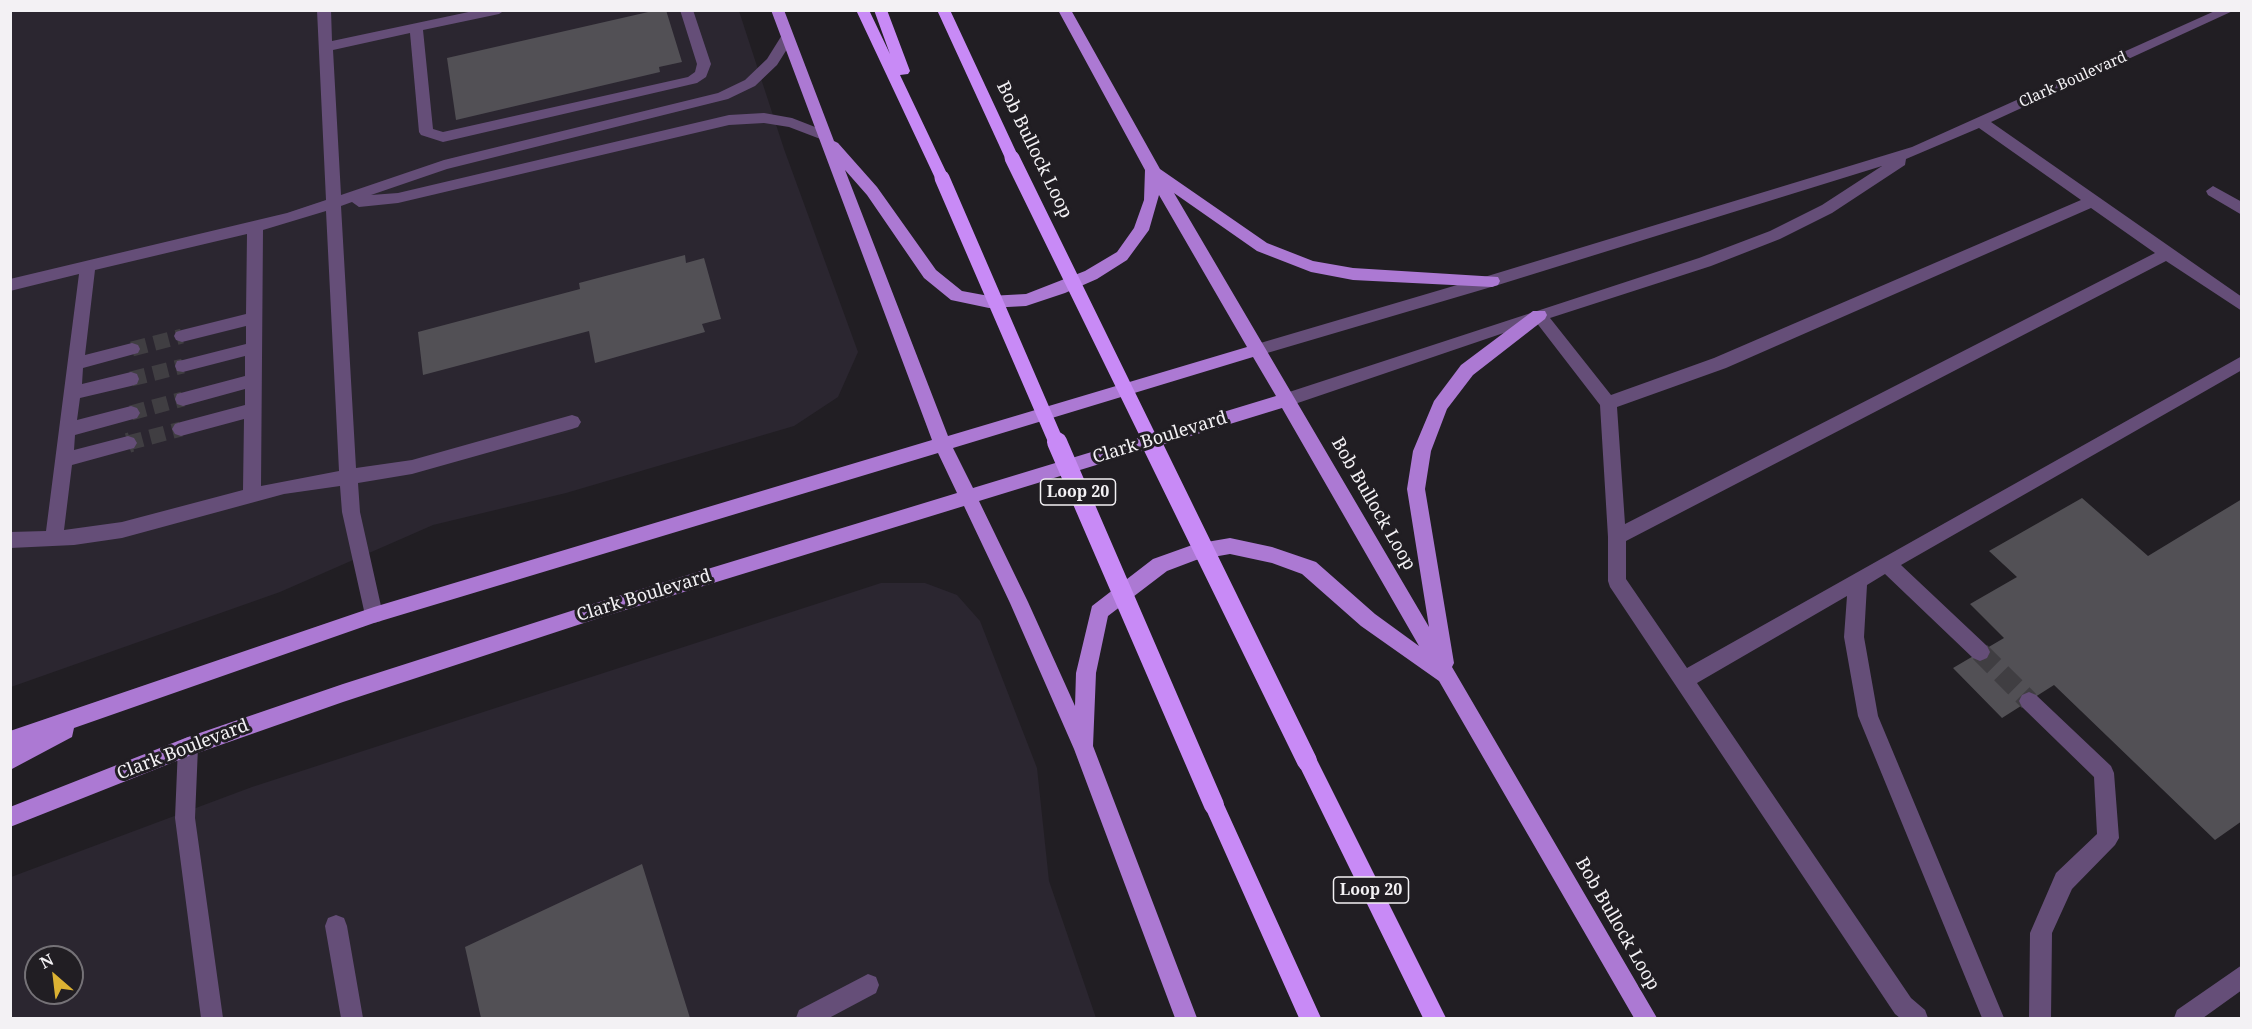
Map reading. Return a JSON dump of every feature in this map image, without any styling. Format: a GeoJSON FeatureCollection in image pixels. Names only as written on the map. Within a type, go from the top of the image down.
{"type":"FeatureCollection","features":[{"type":"Feature","properties":{"kind":"highway"},"geometry":{"type":"LineString","coordinates":[[862,10],[942,178]]}},
{"type":"Feature","properties":{"kind":"highway"},"geometry":{"type":"LineString","coordinates":[[880,10],[942,178]]}},
{"type":"Feature","properties":{"kind":"highway","name":"Bob Bullock Loop"},"geometry":{"type":"LineString","coordinates":[[943,10],[1012,159],[1435,1018]]}},
{"type":"Feature","properties":{"kind":"highway","name":"Loop 20"},"geometry":{"type":"LineString","coordinates":[[942,178],[1214,805],[1310,1018]]}},
{"type":"Feature","properties":{"kind":"main road"},"geometry":{"type":"LineString","coordinates":[[777,10],[942,443],[1019,602],[1084,749],[1186,1018]]}},
{"type":"Feature","properties":{"kind":"main road","name":"Bob Bullock Loop"},"geometry":{"type":"LineString","coordinates":[[1064,10],[1152,170],[1646,1018]]}},
{"type":"Feature","properties":{"kind":"main road"},"geometry":{"type":"LineString","coordinates":[[823,135],[872,191],[930,274],[957,296],[989,302],[1026,300],[1059,289],[1091,275],[1122,256],[1141,230],[1152,200],[1152,170]]}},
{"type":"Feature","properties":{"kind":"main road"},"geometry":{"type":"LineString","coordinates":[[1152,170],[1220,220],[1262,247],[1311,266],[1353,274],[1492,281]]}},
{"type":"Feature","properties":{"kind":"main road"},"geometry":{"type":"LineString","coordinates":[[1447,676],[1416,489],[1422,452],[1440,406],[1467,370],[1539,315]]}},
{"type":"Feature","properties":{"kind":"main road"},"geometry":{"type":"LineString","coordinates":[[10,741],[374,615],[1257,350]]}},
{"type":"Feature","properties":{"kind":"main road","name":"Clark Boulevard"},"geometry":{"type":"LineString","coordinates":[[10,817],[188,747],[343,693],[596,610],[1286,400]]}},
{"type":"Feature","properties":{"kind":"main road"},"geometry":{"type":"LineString","coordinates":[[1084,749],[1086,673],[1099,612],[1160,565],[1195,552],[1230,546],[1272,555],[1308,568],[1368,620],[1447,676]]}},
{"type":"Feature","properties":{"kind":"main road"},"geometry":{"type":"LineString","coordinates":[[10,761],[98,710]]}},
{"type":"Feature","properties":{"kind":"street"},"geometry":{"type":"LineString","coordinates":[[324,10],[351,512],[374,615]]}},
{"type":"Feature","properties":{"kind":"street"},"geometry":{"type":"LineString","coordinates":[[326,47],[416,28],[438,17],[499,10]]}},
{"type":"Feature","properties":{"kind":"street"},"geometry":{"type":"LineString","coordinates":[[416,28],[426,132],[443,137],[692,80],[701,74],[704,64],[686,10]]}},
{"type":"Feature","properties":{"kind":"street","name":"Clark Boulevard"},"geometry":{"type":"LineString","coordinates":[[1917,150],[2229,10]]}},
{"type":"Feature","properties":{"kind":"street"},"geometry":{"type":"LineString","coordinates":[[10,285],[290,218],[444,165],[723,96],[750,83],[772,62],[787,38]]}},
{"type":"Feature","properties":{"kind":"street"},"geometry":{"type":"LineString","coordinates":[[333,204],[398,198],[729,120],[765,117],[792,123],[823,135]]}},
{"type":"Feature","properties":{"kind":"street"},"geometry":{"type":"LineString","coordinates":[[1980,121],[2241,305]]}},
{"type":"Feature","properties":{"kind":"street"},"geometry":{"type":"LineString","coordinates":[[1257,350],[1492,281],[1917,150]]}},
{"type":"Feature","properties":{"kind":"street"},"geometry":{"type":"LineString","coordinates":[[1286,400],[1705,262],[1775,235],[1827,209],[1917,150]]}},
{"type":"Feature","properties":{"kind":"street"},"geometry":{"type":"LineString","coordinates":[[2213,191],[2241,210]]}},
{"type":"Feature","properties":{"kind":"street"},"geometry":{"type":"LineString","coordinates":[[1608,403],[1720,363],[2093,201]]}},
{"type":"Feature","properties":{"kind":"street"},"geometry":{"type":"LineString","coordinates":[[252,495],[255,226]]}},
{"type":"Feature","properties":{"kind":"street"},"geometry":{"type":"LineString","coordinates":[[1617,537],[2168,254]]}},
{"type":"Feature","properties":{"kind":"street"},"geometry":{"type":"LineString","coordinates":[[54,537],[88,266]]}},
{"type":"Feature","properties":{"kind":"street"},"geometry":{"type":"LineString","coordinates":[[1539,315],[1608,403],[1617,537],[1617,581],[1903,1005],[1917,1018]]}},
{"type":"Feature","properties":{"kind":"street"},"geometry":{"type":"LineString","coordinates":[[182,336],[254,318]]}},
{"type":"Feature","properties":{"kind":"street"},"geometry":{"type":"LineString","coordinates":[[183,366],[253,348]]}},
{"type":"Feature","properties":{"kind":"street"},"geometry":{"type":"LineString","coordinates":[[75,364],[132,349]]}},
{"type":"Feature","properties":{"kind":"street"},"geometry":{"type":"LineString","coordinates":[[1683,680],[2241,362]]}},
{"type":"Feature","properties":{"kind":"street"},"geometry":{"type":"LineString","coordinates":[[72,393],[131,379]]}},
{"type":"Feature","properties":{"kind":"street"},"geometry":{"type":"LineString","coordinates":[[183,399],[253,380]]}},
{"type":"Feature","properties":{"kind":"street"},"geometry":{"type":"LineString","coordinates":[[181,429],[253,410]]}},
{"type":"Feature","properties":{"kind":"street"},"geometry":{"type":"LineString","coordinates":[[67,430],[131,413]]}},
{"type":"Feature","properties":{"kind":"street"},"geometry":{"type":"LineString","coordinates":[[10,540],[122,530],[284,487],[412,467],[572,422]]}},
{"type":"Feature","properties":{"kind":"street"},"geometry":{"type":"LineString","coordinates":[[63,460],[128,443]]}},
{"type":"Feature","properties":{"kind":"street"},"geometry":{"type":"LineString","coordinates":[[1887,564],[1980,652]]}},
{"type":"Feature","properties":{"kind":"street"},"geometry":{"type":"LineString","coordinates":[[1858,580],[1854,637],[1868,716],[1993,1018]]}},
{"type":"Feature","properties":{"kind":"street"},"geometry":{"type":"LineString","coordinates":[[2029,701],[2104,773],[2108,838],[2064,881],[2042,933],[2040,1018]]}},
{"type":"Feature","properties":{"kind":"street"},"geometry":{"type":"LineString","coordinates":[[188,747],[185,818],[212,1018]]}},
{"type":"Feature","properties":{"kind":"street"},"geometry":{"type":"LineString","coordinates":[[336,926],[352,1018]]}},
{"type":"Feature","properties":{"kind":"street"},"geometry":{"type":"LineString","coordinates":[[2186,1018],[2241,976]]}},
{"type":"Feature","properties":{"kind":"street"},"geometry":{"type":"LineString","coordinates":[[807,1018],[868,985]]}},
{"type":"Feature","properties":{"kind":"shaded area"},"geometry":{"type":"Polygon","coordinates":[[[10,11],[739,11],[784,149],[858,352],[838,397],[794,426],[566,493],[433,525],[280,592],[11,687],[10,11]]]}},
{"type":"Feature","properties":{"kind":"shaded area"},"geometry":{"type":"Polygon","coordinates":[[[881,583],[925,583],[957,595],[980,621],[1037,768],[1049,881],[1096,1018],[11,1018],[11,877],[252,787],[881,583]]]}},
{"type":"Feature","properties":{"kind":"building"},"geometry":{"type":"Polygon","coordinates":[[[657,10],[666,10],[682,62],[659,67],[660,72],[456,120],[447,58],[657,10]]]}},
{"type":"Feature","properties":{"kind":"building"},"geometry":{"type":"Polygon","coordinates":[[[685,255],[686,263],[704,258],[721,319],[702,324],[705,332],[595,363],[589,331],[423,375],[418,332],[580,289],[579,283],[685,255]]]}},
{"type":"Feature","properties":{"kind":"building"},"geometry":{"type":"Polygon","coordinates":[[[2082,498],[2148,556],[2242,499],[2242,821],[2215,840],[2054,685],[2002,718],[1953,668],[2004,638],[1970,604],[2017,577],[1989,551],[2082,498]]]}},
{"type":"Feature","properties":{"kind":"building"},"geometry":{"type":"Polygon","coordinates":[[[642,864],[690,1018],[481,1018],[465,947],[642,864]]]}},
{"type":"Feature","properties":{"kind":"tunnel"},"geometry":{"type":"LineString","coordinates":[[132,349],[182,336]]}},
{"type":"Feature","properties":{"kind":"tunnel"},"geometry":{"type":"LineString","coordinates":[[131,379],[183,366]]}},
{"type":"Feature","properties":{"kind":"tunnel"},"geometry":{"type":"LineString","coordinates":[[131,413],[183,399]]}},
{"type":"Feature","properties":{"kind":"tunnel"},"geometry":{"type":"LineString","coordinates":[[131,442],[128,443],[181,429]]}},
{"type":"Feature","properties":{"kind":"tunnel"},"geometry":{"type":"LineString","coordinates":[[1980,652],[2029,701]]}}]}
